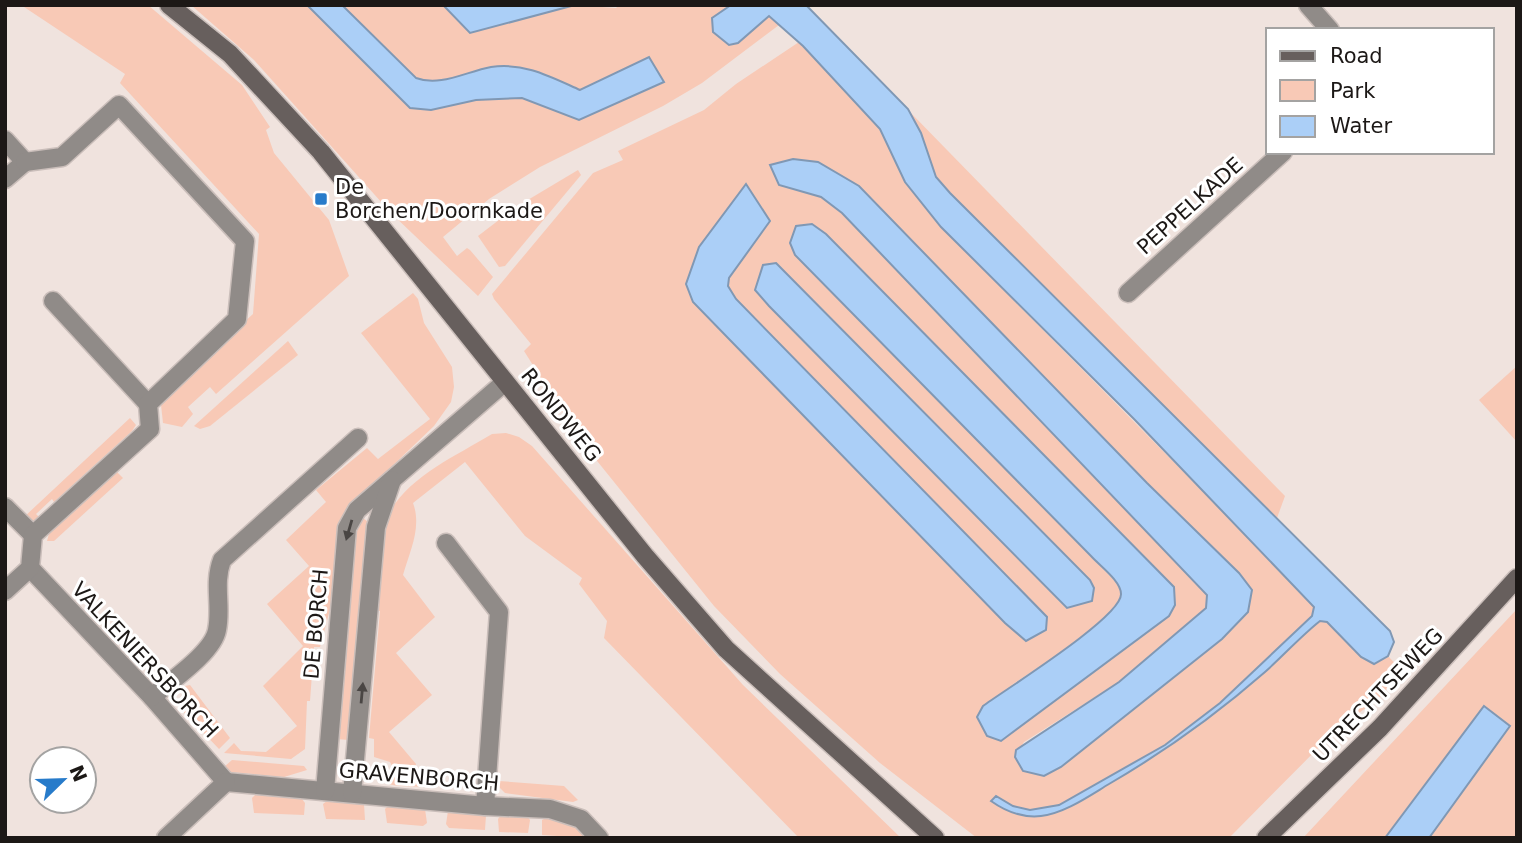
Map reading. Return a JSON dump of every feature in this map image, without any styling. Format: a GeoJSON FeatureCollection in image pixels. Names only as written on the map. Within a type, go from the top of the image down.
{"type":"FeatureCollection","features":[{"type":"Feature","properties":{"kind":"main road","name":"RONDWEG"},"geometry":{"type":"LineString","coordinates":[[169,5],[230,54],[271,95],[344,179],[645,556],[726,649],[935,838]]}},
{"type":"Feature","properties":{"kind":"main road","name":"UTRECHTSEWEG"},"geometry":{"type":"LineString","coordinates":[[1266,838],[1380,728],[1517,578]]}},
{"type":"Feature","properties":{"kind":"street"},"geometry":{"type":"LineString","coordinates":[[1308,5],[1329,28]]}},
{"type":"Feature","properties":{"kind":"street"},"geometry":{"type":"LineString","coordinates":[[5,179],[25,162],[62,157],[119,105],[245,241],[237,319],[148,404]]}},
{"type":"Feature","properties":{"kind":"street"},"geometry":{"type":"LineString","coordinates":[[5,140],[25,162]]}},
{"type":"Feature","properties":{"kind":"street","name":"PEPPELKADE"},"geometry":{"type":"LineString","coordinates":[[1128,293],[1281,154]]}},
{"type":"Feature","properties":{"kind":"street"},"geometry":{"type":"LineString","coordinates":[[5,591],[30,568],[33,535],[150,429],[148,404],[53,301]]}},
{"type":"Feature","properties":{"kind":"street","name":"DE BORCH"},"geometry":{"type":"LineString","coordinates":[[325,791],[347,528],[357,510],[505,382]]}},
{"type":"Feature","properties":{"kind":"street"},"geometry":{"type":"LineString","coordinates":[[152,697],[207,649],[217,632],[216,577],[222,560],[358,438]]}},
{"type":"Feature","properties":{"kind":"street"},"geometry":{"type":"LineString","coordinates":[[352,793],[376,527],[392,480]]}},
{"type":"Feature","properties":{"kind":"street"},"geometry":{"type":"LineString","coordinates":[[5,507],[33,535]]}},
{"type":"Feature","properties":{"kind":"street"},"geometry":{"type":"LineString","coordinates":[[446,543],[499,612],[485,806]]}},
{"type":"Feature","properties":{"kind":"street","name":"VALKENIERSBORCH"},"geometry":{"type":"LineString","coordinates":[[30,568],[152,697],[226,782]]}},
{"type":"Feature","properties":{"kind":"street"},"geometry":{"type":"LineString","coordinates":[[166,838],[226,782]]}},
{"type":"Feature","properties":{"kind":"street","name":"GRAVENBORCH"},"geometry":{"type":"LineString","coordinates":[[226,782],[485,806],[550,808],[581,819],[599,838]]}},
{"type":"Feature","properties":{"kind":"green space"},"geometry":{"type":"Polygon","coordinates":[[[21,5],[148,5],[242,85],[270,127],[266,130],[274,153],[329,220],[349,276],[216,394],[210,387],[188,407],[193,414],[182,427],[163,423],[161,405],[168,391],[253,314],[259,234],[120,83],[125,74],[21,5]]]}},
{"type":"Feature","properties":{"kind":"green space"},"geometry":{"type":"Polygon","coordinates":[[[191,5],[307,5],[431,110],[476,100],[522,98],[579,120],[663,83],[650,58],[580,91],[537,72],[503,66],[443,80],[425,80],[416,78],[342,5],[443,5],[470,33],[575,5],[616,8],[619,5],[731,5],[718,13],[738,43],[769,16],[779,25],[702,83],[663,106],[540,167],[489,199],[443,237],[457,256],[467,248],[470,250],[493,277],[478,296],[391,213],[254,60],[191,5]]]}},
{"type":"Feature","properties":{"kind":"green space"},"geometry":{"type":"Polygon","coordinates":[[[799,42],[880,129],[905,182],[941,227],[1374,664],[1388,656],[1403,672],[1378,699],[1337,729],[1229,838],[977,838],[880,763],[780,674],[714,606],[581,441],[524,351],[531,344],[492,294],[593,173],[623,160],[618,151],[704,110],[736,84],[799,42]],[[859,186],[821,197],[842,213],[1207,595],[1207,607],[1119,682],[1024,742],[1015,757],[1252,590],[1239,573],[1147,483],[859,186]],[[812,224],[795,255],[1118,584],[1121,599],[1119,605],[1102,624],[1010,686],[1174,587],[826,234],[812,224]],[[742,258],[686,284],[937,553],[1026,641],[736,299],[728,285],[729,278],[742,258]],[[776,263],[755,290],[1066,608],[1090,580],[776,263]]]}},
{"type":"Feature","properties":{"kind":"green space"},"geometry":{"type":"Polygon","coordinates":[[[908,110],[1285,496],[1277,518],[950,193],[936,177],[908,110]]]}},
{"type":"Feature","properties":{"kind":"green space"},"geometry":{"type":"Polygon","coordinates":[[[578,170],[581,175],[505,266],[499,267],[478,236],[516,207],[578,170]]]}},
{"type":"Feature","properties":{"kind":"green space"},"geometry":{"type":"Polygon","coordinates":[[[413,293],[418,299],[424,323],[452,367],[454,387],[451,402],[434,426],[360,497],[320,647],[314,647],[310,701],[307,701],[305,749],[291,759],[224,753],[234,743],[241,751],[266,752],[297,726],[263,686],[303,646],[267,604],[309,566],[286,540],[326,502],[316,490],[367,448],[378,459],[430,419],[361,333],[413,293]]]}},
{"type":"Feature","properties":{"kind":"green space"},"geometry":{"type":"Polygon","coordinates":[[[288,341],[298,355],[210,426],[200,429],[194,426],[288,341]]]}},
{"type":"Feature","properties":{"kind":"green space"},"geometry":{"type":"Polygon","coordinates":[[[1517,366],[1517,442],[1479,400],[1517,366]]]}},
{"type":"Feature","properties":{"kind":"green space"},"geometry":{"type":"Polygon","coordinates":[[[130,418],[136,425],[132,431],[54,502],[52,499],[36,514],[39,517],[30,525],[23,518],[130,418]]]}},
{"type":"Feature","properties":{"kind":"green space"},"geometry":{"type":"Polygon","coordinates":[[[506,433],[519,437],[532,446],[743,685],[901,838],[799,838],[604,638],[607,621],[579,584],[582,578],[525,536],[465,462],[413,503],[416,530],[403,575],[435,617],[396,653],[432,695],[389,732],[416,764],[415,768],[392,766],[390,762],[374,757],[374,739],[369,738],[380,611],[374,610],[378,552],[384,523],[406,491],[421,477],[492,434],[506,433]]]}},
{"type":"Feature","properties":{"kind":"green space"},"geometry":{"type":"Polygon","coordinates":[[[115,470],[123,478],[54,541],[47,541],[50,530],[115,470]]]}},
{"type":"Feature","properties":{"kind":"green space"},"geometry":{"type":"Polygon","coordinates":[[[363,518],[368,522],[349,740],[336,739],[355,536],[363,518]]]}},
{"type":"Feature","properties":{"kind":"green space"},"geometry":{"type":"Polygon","coordinates":[[[1517,609],[1515,838],[1429,838],[1510,726],[1484,706],[1385,838],[1303,838],[1517,609]]]}},
{"type":"Feature","properties":{"kind":"green space"},"geometry":{"type":"Polygon","coordinates":[[[190,685],[230,738],[219,749],[179,707],[186,697],[180,687],[190,685]]]}},
{"type":"Feature","properties":{"kind":"green space"},"geometry":{"type":"Polygon","coordinates":[[[232,760],[304,766],[307,770],[284,777],[231,772],[224,767],[232,760]]]}},
{"type":"Feature","properties":{"kind":"green space"},"geometry":{"type":"Polygon","coordinates":[[[369,772],[443,777],[443,784],[424,783],[423,787],[394,785],[381,781],[369,772]]]}},
{"type":"Feature","properties":{"kind":"green space"},"geometry":{"type":"Polygon","coordinates":[[[499,781],[564,786],[578,800],[573,802],[505,793],[498,786],[499,781]]]}},
{"type":"Feature","properties":{"kind":"green space"},"geometry":{"type":"Polygon","coordinates":[[[255,795],[302,799],[305,803],[304,815],[254,813],[252,798],[255,795]]]}},
{"type":"Feature","properties":{"kind":"green space"},"geometry":{"type":"Polygon","coordinates":[[[327,801],[364,804],[365,820],[326,819],[323,804],[327,801]]]}},
{"type":"Feature","properties":{"kind":"green space"},"geometry":{"type":"Polygon","coordinates":[[[389,805],[425,809],[427,823],[423,826],[387,823],[385,809],[389,805]]]}},
{"type":"Feature","properties":{"kind":"green space"},"geometry":{"type":"Polygon","coordinates":[[[448,811],[486,815],[485,830],[449,828],[446,824],[448,811]]]}},
{"type":"Feature","properties":{"kind":"green space"},"geometry":{"type":"Polygon","coordinates":[[[501,815],[527,816],[530,820],[528,833],[499,832],[498,819],[501,815]]]}},
{"type":"Feature","properties":{"kind":"green space"},"geometry":{"type":"Polygon","coordinates":[[[546,818],[574,826],[587,838],[542,835],[542,820],[546,818]]]}},
{"type":"Feature","properties":{"kind":"water"},"geometry":{"type":"Polygon","coordinates":[[[307,5],[342,5],[416,78],[425,80],[443,80],[503,66],[537,72],[580,90],[649,57],[664,82],[579,120],[522,98],[476,100],[431,110],[410,108],[307,5]]]}},
{"type":"Feature","properties":{"kind":"water"},"geometry":{"type":"Polygon","coordinates":[[[443,5],[575,5],[470,33],[443,5]]]}},
{"type":"Feature","properties":{"kind":"water"},"geometry":{"type":"Polygon","coordinates":[[[731,5],[806,5],[908,109],[921,133],[936,177],[950,193],[1390,631],[1394,642],[1388,656],[1374,664],[1361,657],[1327,622],[1320,621],[1247,688],[1190,732],[1077,803],[1050,814],[1028,816],[1002,808],[991,801],[996,796],[1013,806],[1030,810],[1059,805],[1165,745],[1220,703],[1312,616],[1314,607],[1134,419],[941,227],[905,182],[880,129],[803,46],[769,16],[738,43],[729,45],[713,32],[712,18],[731,5]]]}},
{"type":"Feature","properties":{"kind":"water"},"geometry":{"type":"Polygon","coordinates":[[[793,159],[818,162],[859,186],[1147,483],[1239,573],[1252,590],[1248,612],[1222,639],[1061,767],[1044,776],[1023,771],[1015,757],[1016,750],[1119,682],[1206,608],[1207,595],[842,213],[821,197],[779,185],[770,165],[793,159]]]}},
{"type":"Feature","properties":{"kind":"water"},"geometry":{"type":"Polygon","coordinates":[[[746,184],[770,221],[729,278],[728,286],[736,299],[1047,617],[1046,630],[1026,641],[1005,623],[693,302],[686,284],[699,247],[746,184]]]}},
{"type":"Feature","properties":{"kind":"water"},"geometry":{"type":"Polygon","coordinates":[[[812,224],[826,234],[1174,587],[1175,605],[1169,616],[1001,741],[987,736],[977,717],[983,706],[1103,619],[1116,605],[1121,594],[1120,589],[1109,574],[795,255],[790,243],[796,226],[812,224]]]}},
{"type":"Feature","properties":{"kind":"water"},"geometry":{"type":"Polygon","coordinates":[[[776,263],[1090,580],[1094,588],[1092,601],[1067,608],[769,306],[755,290],[763,265],[776,263]]]}},
{"type":"Feature","properties":{"kind":"water"},"geometry":{"type":"Polygon","coordinates":[[[1484,706],[1510,726],[1429,838],[1385,838],[1484,706]]]}},
{"type":"Feature","properties":{"kind":"place","name":"De Borchen/Doornkade"},"geometry":{"type":"Point","coordinates":[321,199]}}]}
